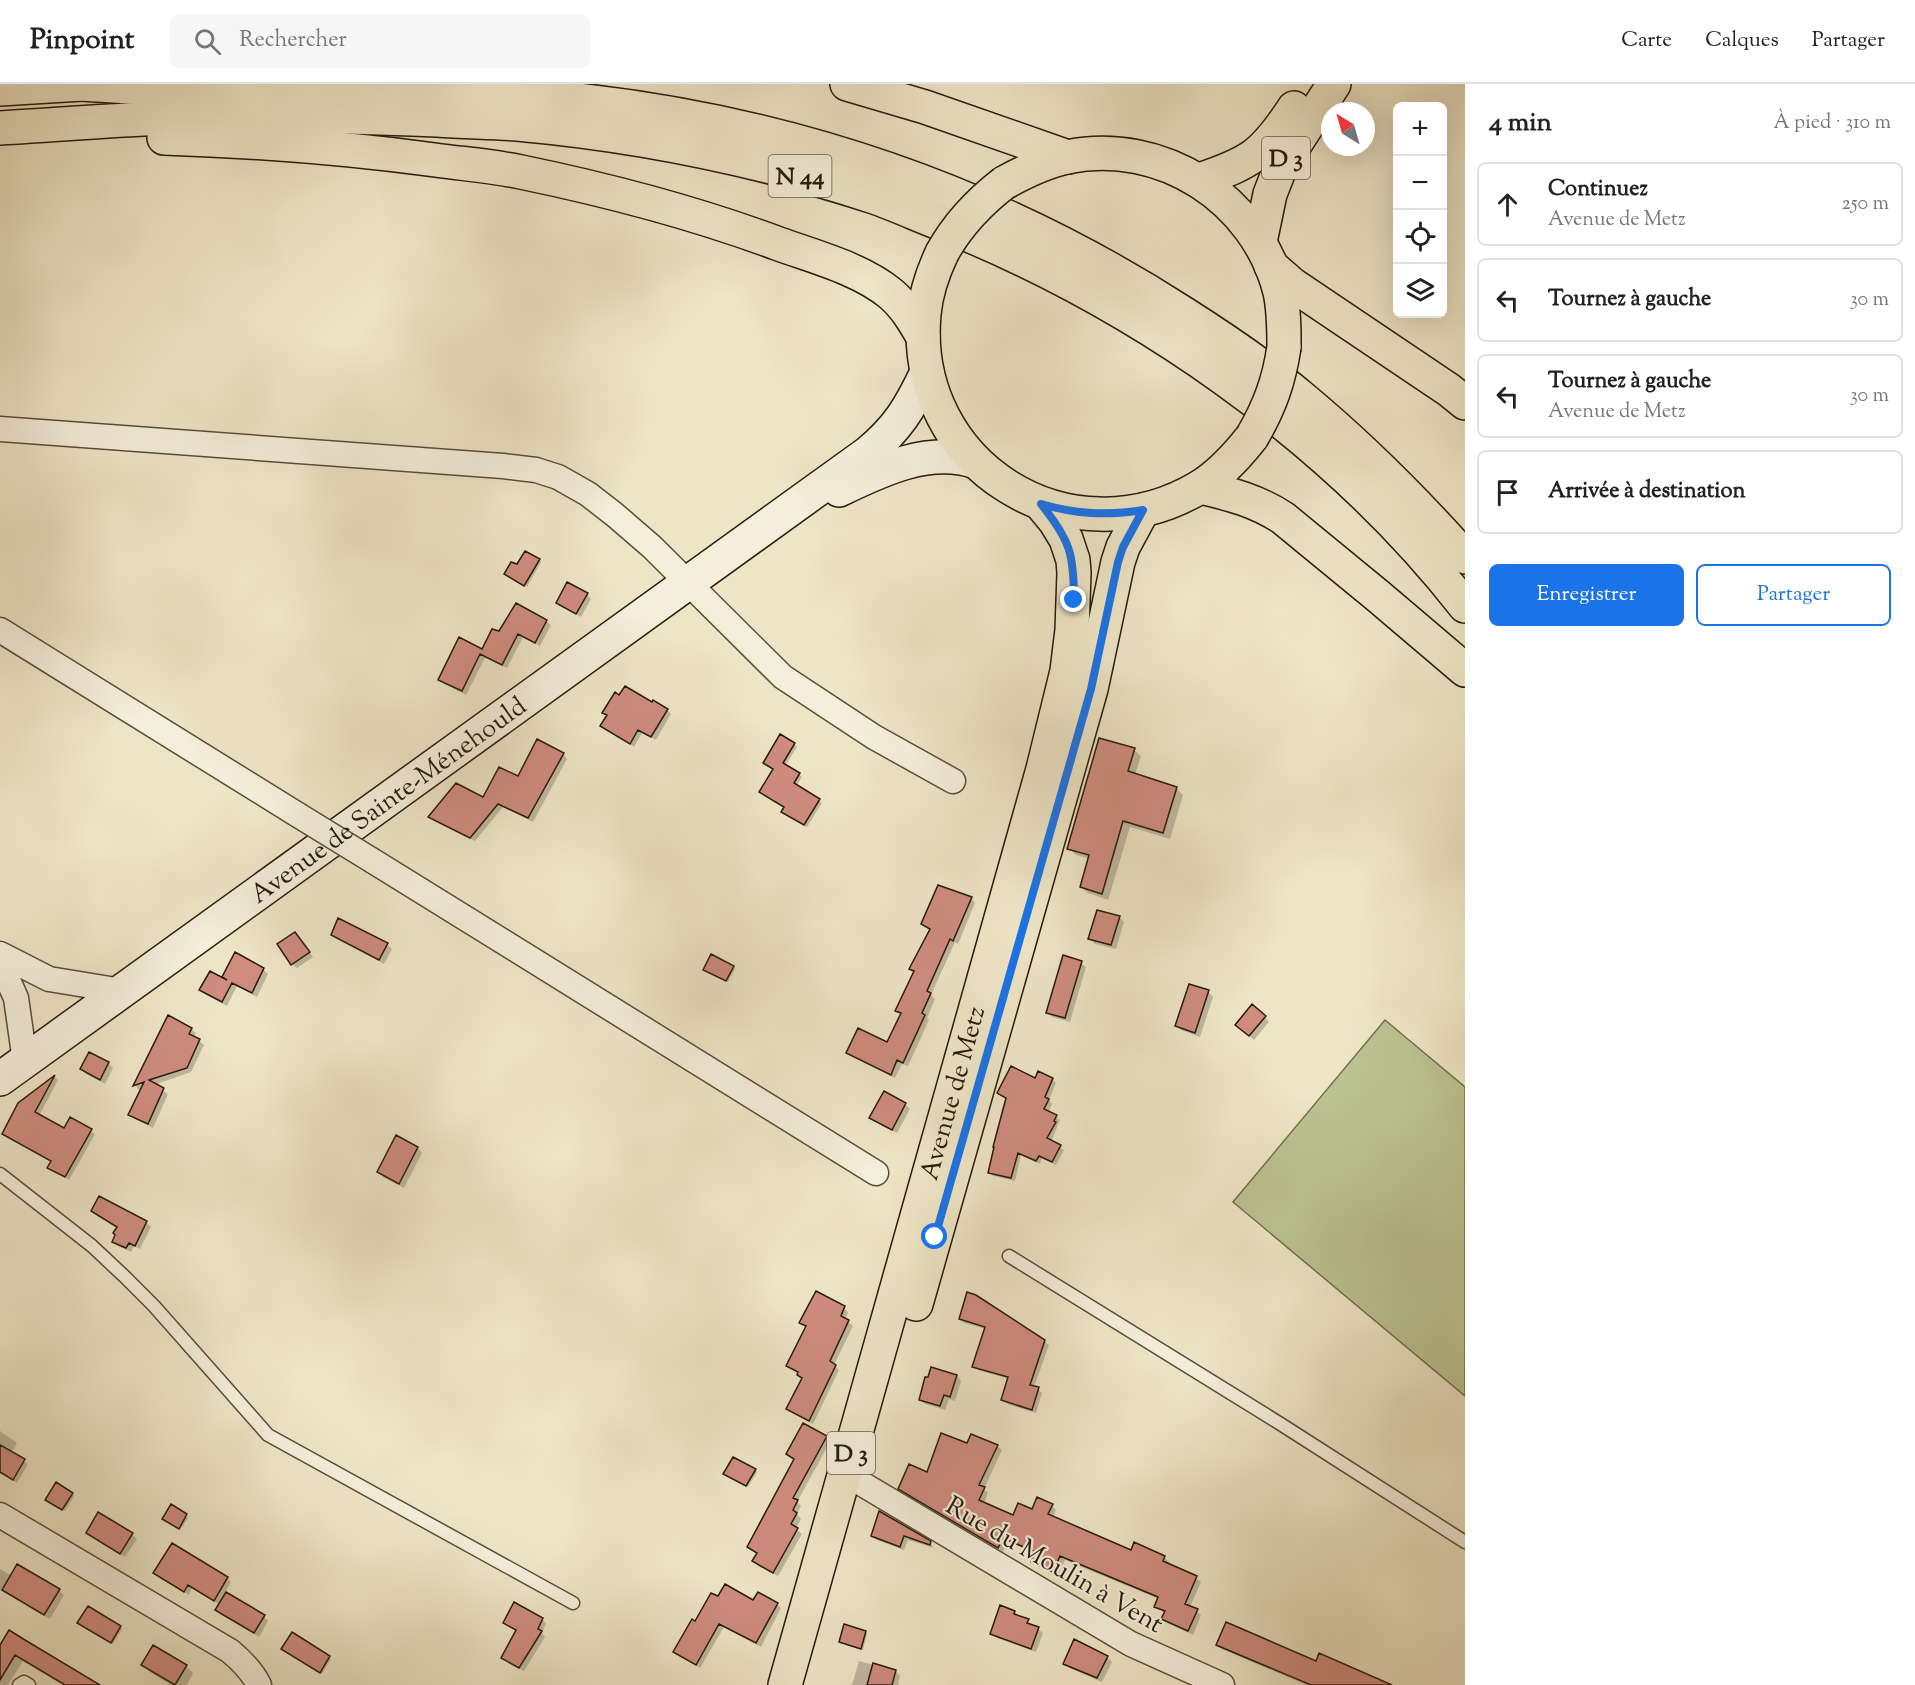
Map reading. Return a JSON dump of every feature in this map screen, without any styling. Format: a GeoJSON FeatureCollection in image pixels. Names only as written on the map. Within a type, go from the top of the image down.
{"type":"FeatureCollection","features":[{"type":"Feature","properties":{"kind":"main road","name":"N 44"},"geometry":{"type":"LineString","coordinates":[[0,89],[82,84],[179,89],[378,88],[526,96],[588,102],[710,121],[828,150],[903,174],[984,206],[1068,245],[1114,270],[1230,343],[1299,396],[1357,446],[1430,518],[1465,557]]}},
{"type":"Feature","properties":{"kind":"main road"},"geometry":{"type":"LineString","coordinates":[[847,84],[925,107],[1068,157]]}},
{"type":"Feature","properties":{"kind":"main road","name":"D 3"},"geometry":{"type":"LineString","coordinates":[[1199,180],[1238,166],[1262,151],[1285,123],[1310,84]]}},
{"type":"Feature","properties":{"kind":"main road","name":"D 3"},"geometry":{"type":"LineString","coordinates":[[1266,254],[1270,194],[1281,166],[1334,84]]}},
{"type":"Feature","properties":{"kind":"main road","name":"N 44"},"geometry":{"type":"LineString","coordinates":[[0,129],[217,116],[371,117],[516,124],[601,134],[724,155],[875,198],[961,231],[1019,258],[1116,309],[1191,356],[1258,404],[1322,457],[1402,535],[1465,606]]}},
{"type":"Feature","properties":{"kind":"main road"},"geometry":{"type":"LineString","coordinates":[[0,129],[261,142],[379,153],[519,171],[644,202],[737,229],[832,263],[868,279],[889,292],[913,318],[923,337]]}},
{"type":"Feature","properties":{"kind":"main road"},"geometry":{"type":"LineString","coordinates":[[1266,254],[1281,301],[1284,319],[1281,370],[1265,416],[1252,437],[1220,472],[1200,487],[1172,501],[1143,510],[1117,514],[1066,511],[1041,504],[1003,484],[962,447],[945,421],[932,392],[923,337],[928,292],[942,253],[951,236],[975,207],[1004,183],[1024,172],[1068,157],[1102,153],[1136,156],[1158,161],[1199,180],[1234,208],[1266,254],[1293,285],[1465,403]]}},
{"type":"Feature","properties":{"kind":"main road","name":"Avenue de Sainte-Ménehould"},"geometry":{"type":"LineString","coordinates":[[13,1070],[884,440],[908,410],[927,372]]}},
{"type":"Feature","properties":{"kind":"main road","name":"Avenue de Sainte-Ménehould"},"geometry":{"type":"LineString","coordinates":[[775,520],[858,481],[904,464],[941,457],[962,458],[976,462]]}},
{"type":"Feature","properties":{"kind":"main road"},"geometry":{"type":"LineString","coordinates":[[1200,487],[1237,495],[1283,518],[1465,670]]}},
{"type":"Feature","properties":{"kind":"main road","name":"Avenue de Metz"},"geometry":{"type":"LineString","coordinates":[[939,1180],[1067,671],[1074,600],[1073,560],[1066,539],[1041,504]]}},
{"type":"Feature","properties":{"kind":"main road","name":"Avenue de Metz"},"geometry":{"type":"LineString","coordinates":[[785,1685],[1091,689],[1118,562],[1123,547],[1143,510]]}},
{"type":"Feature","properties":{"kind":"main road","name":"Avenue de Metz"},"geometry":{"type":"LineString","coordinates":[[807,1685],[864,1485],[925,1229]]}},
{"type":"Feature","properties":{"kind":"street"},"geometry":{"type":"LineString","coordinates":[[0,429],[536,470],[558,477],[588,494],[630,528],[783,677],[874,737],[953,781]]}},
{"type":"Feature","properties":{"kind":"street"},"geometry":{"type":"LineString","coordinates":[[0,630],[876,1173]]}},
{"type":"Feature","properties":{"kind":"street"},"geometry":{"type":"LineString","coordinates":[[0,954],[49,979],[122,990]]}},
{"type":"Feature","properties":{"kind":"street"},"geometry":{"type":"LineString","coordinates":[[0,962],[16,998],[13,1070]]}},
{"type":"Feature","properties":{"kind":"street","name":"Rue du Moulin à Vent"},"geometry":{"type":"LineString","coordinates":[[864,1485],[1131,1644],[1222,1685]]}},
{"type":"Feature","properties":{"kind":"street"},"geometry":{"type":"LineString","coordinates":[[0,1515],[230,1651],[242,1660],[259,1685]]}},
{"type":"Feature","properties":{"kind":"lane"},"geometry":{"type":"LineString","coordinates":[[0,1174],[92,1246],[125,1276],[268,1435],[573,1603]]}},
{"type":"Feature","properties":{"kind":"lane"},"geometry":{"type":"LineString","coordinates":[[1009,1256],[1279,1423],[1465,1542]]}},
{"type":"Feature","properties":{"kind":"lane"},"geometry":{"type":"LineString","coordinates":[[19,1685],[24,1682],[29,1685]]}},
{"type":"Feature","properties":{"kind":"green space"},"geometry":{"type":"Polygon","coordinates":[[[1385,1020],[1465,1087],[1465,1396],[1233,1202],[1385,1020]]]}},
{"type":"Feature","properties":{"kind":"building"},"geometry":{"type":"Polygon","coordinates":[[[525,551],[540,559],[524,586],[504,574],[511,562],[517,564],[525,551]]]}},
{"type":"Feature","properties":{"kind":"building"},"geometry":{"type":"Polygon","coordinates":[[[567,582],[588,593],[576,614],[556,603],[567,582]]]}},
{"type":"Feature","properties":{"kind":"building"},"geometry":{"type":"Polygon","coordinates":[[[516,603],[547,620],[535,643],[518,634],[502,665],[480,654],[462,691],[438,680],[459,637],[482,649],[492,629],[499,631],[516,603]]]}},
{"type":"Feature","properties":{"kind":"building"},"geometry":{"type":"Polygon","coordinates":[[[625,686],[668,709],[651,737],[638,730],[630,744],[600,726],[607,715],[602,713],[615,692],[619,695],[625,686]]]}},
{"type":"Feature","properties":{"kind":"building"},"geometry":{"type":"Polygon","coordinates":[[[780,734],[795,743],[783,763],[800,773],[794,783],[820,799],[804,825],[781,812],[784,807],[759,792],[773,769],[763,763],[780,734]]]}},
{"type":"Feature","properties":{"kind":"building"},"geometry":{"type":"Polygon","coordinates":[[[1099,738],[1135,748],[1128,771],[1177,787],[1163,833],[1123,821],[1102,894],[1080,887],[1089,855],[1067,849],[1099,738]]]}},
{"type":"Feature","properties":{"kind":"building"},"geometry":{"type":"Polygon","coordinates":[[[537,739],[564,753],[528,818],[498,804],[470,838],[428,817],[456,783],[483,797],[499,767],[518,776],[537,739]]]}},
{"type":"Feature","properties":{"kind":"building"},"geometry":{"type":"Polygon","coordinates":[[[938,885],[972,897],[953,941],[950,939],[927,991],[931,993],[922,1013],[925,1015],[903,1063],[897,1060],[891,1075],[846,1053],[858,1028],[887,1042],[901,1013],[895,1011],[914,971],[909,969],[930,929],[921,924],[938,885]]]}},
{"type":"Feature","properties":{"kind":"building"},"geometry":{"type":"Polygon","coordinates":[[[1097,910],[1120,916],[1111,945],[1088,939],[1097,910]]]}},
{"type":"Feature","properties":{"kind":"building"},"geometry":{"type":"Polygon","coordinates":[[[338,918],[388,943],[379,960],[331,935],[338,918]]]}},
{"type":"Feature","properties":{"kind":"building"},"geometry":{"type":"Polygon","coordinates":[[[295,932],[310,952],[291,965],[277,944],[295,932]]]}},
{"type":"Feature","properties":{"kind":"building"},"geometry":{"type":"Polygon","coordinates":[[[235,952],[264,968],[252,993],[232,983],[222,1002],[199,990],[210,971],[227,980],[222,977],[235,952]]]}},
{"type":"Feature","properties":{"kind":"building"},"geometry":{"type":"Polygon","coordinates":[[[711,954],[734,966],[726,981],[703,970],[711,954]]]}},
{"type":"Feature","properties":{"kind":"building"},"geometry":{"type":"Polygon","coordinates":[[[1063,955],[1082,961],[1065,1018],[1046,1013],[1063,955]]]}},
{"type":"Feature","properties":{"kind":"building"},"geometry":{"type":"Polygon","coordinates":[[[1189,984],[1209,990],[1195,1033],[1175,1026],[1189,984]]]}},
{"type":"Feature","properties":{"kind":"building"},"geometry":{"type":"Polygon","coordinates":[[[1252,1004],[1266,1016],[1249,1036],[1235,1025],[1252,1004]]]}},
{"type":"Feature","properties":{"kind":"building"},"geometry":{"type":"Polygon","coordinates":[[[168,1015],[192,1028],[189,1034],[200,1039],[187,1068],[149,1080],[164,1088],[148,1124],[128,1115],[144,1082],[133,1086],[168,1015]]]}},
{"type":"Feature","properties":{"kind":"building"},"geometry":{"type":"Polygon","coordinates":[[[89,1052],[109,1062],[100,1080],[80,1069],[89,1052]]]}},
{"type":"Feature","properties":{"kind":"building"},"geometry":{"type":"Polygon","coordinates":[[[1011,1066],[1035,1078],[1038,1071],[1053,1078],[1045,1097],[1049,1099],[1044,1109],[1057,1115],[1054,1121],[1056,1122],[1047,1138],[1061,1145],[1052,1162],[1039,1156],[1036,1161],[1018,1153],[1011,1178],[988,1173],[1006,1098],[997,1093],[1011,1066]]]}},
{"type":"Feature","properties":{"kind":"building"},"geometry":{"type":"Polygon","coordinates":[[[55,1075],[35,1112],[64,1128],[70,1117],[92,1129],[65,1177],[47,1168],[51,1161],[2,1134],[18,1103],[55,1075]]]}},
{"type":"Feature","properties":{"kind":"building"},"geometry":{"type":"Polygon","coordinates":[[[884,1091],[906,1103],[892,1130],[869,1118],[884,1091]]]}},
{"type":"Feature","properties":{"kind":"building"},"geometry":{"type":"Polygon","coordinates":[[[396,1135],[418,1147],[399,1184],[377,1172],[396,1135]]]}},
{"type":"Feature","properties":{"kind":"building"},"geometry":{"type":"Polygon","coordinates":[[[99,1196],[147,1221],[135,1246],[129,1243],[126,1248],[112,1242],[115,1235],[113,1233],[117,1227],[91,1211],[99,1196]]]}},
{"type":"Feature","properties":{"kind":"building"},"geometry":{"type":"Polygon","coordinates":[[[816,1291],[845,1306],[841,1316],[849,1320],[830,1361],[836,1365],[809,1421],[786,1409],[802,1378],[797,1375],[798,1372],[786,1366],[806,1326],[799,1323],[816,1291]]]}},
{"type":"Feature","properties":{"kind":"building"},"geometry":{"type":"Polygon","coordinates":[[[967,1292],[976,1295],[1045,1340],[1030,1385],[1039,1387],[1032,1410],[1001,1400],[1008,1377],[972,1367],[985,1327],[959,1319],[967,1292]]]}},
{"type":"Feature","properties":{"kind":"building"},"geometry":{"type":"Polygon","coordinates":[[[931,1367],[957,1375],[950,1397],[944,1395],[940,1406],[919,1400],[925,1377],[928,1377],[931,1367]]]}},
{"type":"Feature","properties":{"kind":"building"},"geometry":{"type":"Polygon","coordinates":[[[803,1423],[827,1436],[793,1498],[798,1500],[793,1510],[797,1513],[791,1524],[798,1528],[773,1573],[752,1561],[757,1553],[747,1547],[794,1459],[786,1454],[803,1423]]]}},
{"type":"Feature","properties":{"kind":"building"},"geometry":{"type":"Polygon","coordinates":[[[941,1433],[967,1443],[971,1434],[998,1445],[979,1485],[985,1487],[979,1500],[1013,1515],[1018,1503],[1032,1509],[1037,1497],[1053,1504],[1048,1514],[1131,1550],[1134,1542],[1165,1556],[1163,1561],[1197,1576],[1185,1604],[1198,1609],[1188,1631],[1161,1619],[1165,1611],[1154,1607],[1158,1597],[1060,1556],[1053,1572],[1031,1562],[1035,1552],[1003,1538],[998,1548],[898,1489],[909,1464],[927,1472],[941,1433]]]}},
{"type":"Feature","properties":{"kind":"building"},"geometry":{"type":"Polygon","coordinates":[[[0,1445],[25,1459],[13,1480],[0,1472],[0,1445]]]}},
{"type":"Feature","properties":{"kind":"building"},"geometry":{"type":"Polygon","coordinates":[[[733,1457],[756,1469],[746,1486],[723,1474],[733,1457]]]}},
{"type":"Feature","properties":{"kind":"building"},"geometry":{"type":"Polygon","coordinates":[[[56,1482],[73,1493],[62,1510],[45,1500],[56,1482]]]}},
{"type":"Feature","properties":{"kind":"building"},"geometry":{"type":"Polygon","coordinates":[[[171,1504],[187,1514],[179,1529],[162,1519],[171,1504]]]}},
{"type":"Feature","properties":{"kind":"building"},"geometry":{"type":"Polygon","coordinates":[[[879,1511],[931,1541],[930,1545],[904,1536],[900,1547],[871,1536],[879,1511]]]}},
{"type":"Feature","properties":{"kind":"building"},"geometry":{"type":"Polygon","coordinates":[[[98,1512],[133,1533],[120,1554],[86,1533],[98,1512]]]}},
{"type":"Feature","properties":{"kind":"building"},"geometry":{"type":"Polygon","coordinates":[[[172,1543],[228,1577],[214,1601],[188,1585],[184,1592],[153,1573],[172,1543]]]}},
{"type":"Feature","properties":{"kind":"building"},"geometry":{"type":"Polygon","coordinates":[[[17,1564],[60,1589],[44,1615],[2,1590],[17,1564]]]}},
{"type":"Feature","properties":{"kind":"building"},"geometry":{"type":"Polygon","coordinates":[[[725,1584],[753,1600],[758,1592],[778,1603],[756,1643],[719,1624],[696,1665],[673,1652],[692,1619],[695,1621],[711,1593],[718,1596],[725,1584]]]}},
{"type":"Feature","properties":{"kind":"building"},"geometry":{"type":"Polygon","coordinates":[[[226,1592],[265,1615],[254,1633],[215,1610],[226,1592]]]}},
{"type":"Feature","properties":{"kind":"building"},"geometry":{"type":"Polygon","coordinates":[[[514,1602],[543,1618],[538,1629],[542,1631],[519,1668],[501,1658],[516,1630],[503,1623],[514,1602]]]}},
{"type":"Feature","properties":{"kind":"building"},"geometry":{"type":"Polygon","coordinates":[[[1000,1605],[1015,1611],[1014,1614],[1029,1619],[1027,1623],[1039,1627],[1031,1649],[990,1634],[1000,1605]]]}},
{"type":"Feature","properties":{"kind":"building"},"geometry":{"type":"Polygon","coordinates":[[[88,1606],[121,1626],[111,1643],[77,1623],[88,1606]]]}},
{"type":"Feature","properties":{"kind":"building"},"geometry":{"type":"Polygon","coordinates":[[[1226,1622],[1316,1661],[1319,1653],[1392,1685],[1311,1685],[1216,1645],[1226,1622]]]}},
{"type":"Feature","properties":{"kind":"building"},"geometry":{"type":"Polygon","coordinates":[[[844,1624],[866,1631],[861,1649],[839,1642],[844,1624]]]}},
{"type":"Feature","properties":{"kind":"building"},"geometry":{"type":"Polygon","coordinates":[[[9,1630],[100,1685],[65,1685],[15,1655],[0,1680],[0,1645],[9,1630]]]}},
{"type":"Feature","properties":{"kind":"building"},"geometry":{"type":"Polygon","coordinates":[[[292,1632],[330,1656],[320,1673],[281,1649],[292,1632]]]}},
{"type":"Feature","properties":{"kind":"building"},"geometry":{"type":"Polygon","coordinates":[[[1074,1639],[1108,1656],[1097,1678],[1063,1664],[1074,1639]]]}},
{"type":"Feature","properties":{"kind":"building"},"geometry":{"type":"Polygon","coordinates":[[[153,1645],[187,1665],[175,1685],[141,1665],[153,1645]]]}},
{"type":"Feature","properties":{"kind":"building"},"geometry":{"type":"Polygon","coordinates":[[[873,1663],[896,1670],[892,1685],[867,1685],[873,1663]]]}},
{"type":"Feature","properties":{"kind":"route"},"geometry":{"type":"LineString","coordinates":[[935,1237],[1091,689],[1104,619],[1118,562],[1123,547],[1143,510],[1117,514],[1091,514],[1066,511],[1041,504],[1066,539],[1073,560],[1074,600]]}}]}
